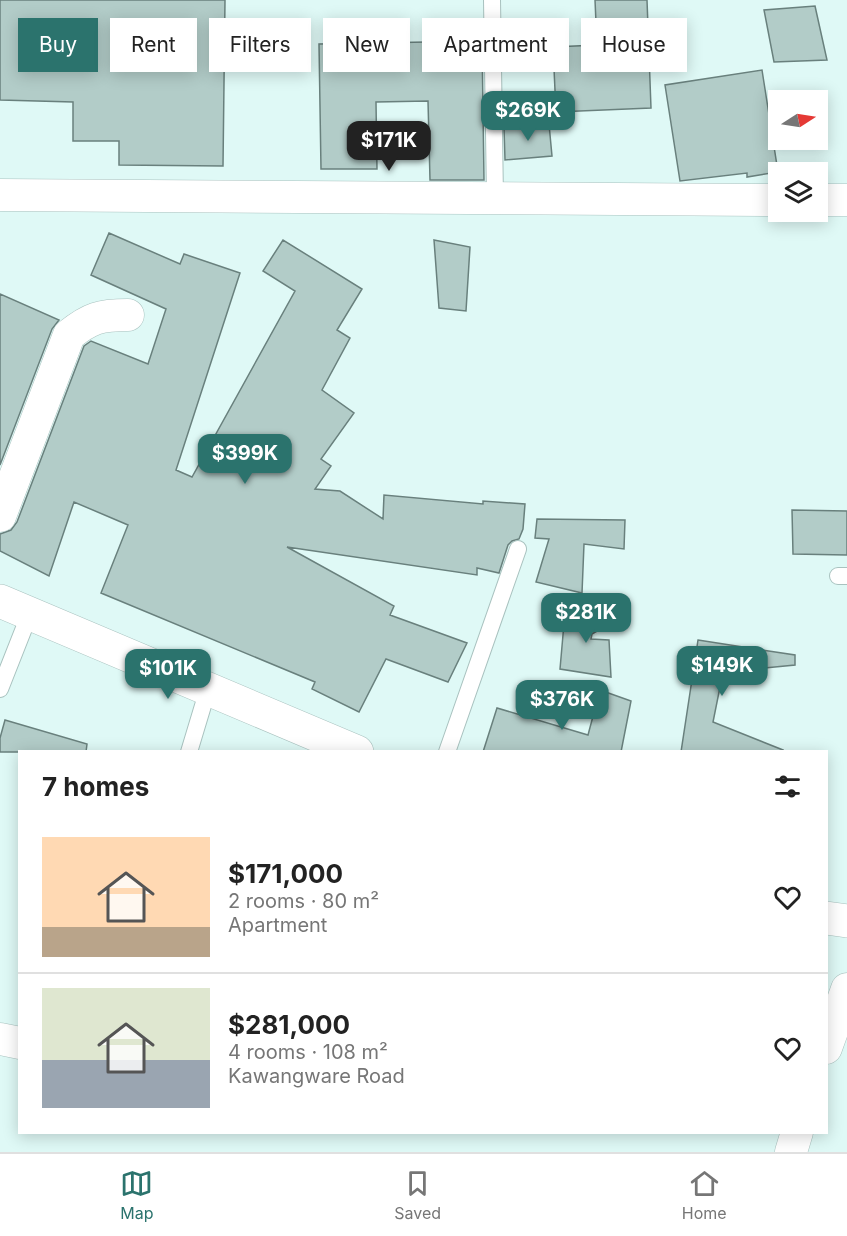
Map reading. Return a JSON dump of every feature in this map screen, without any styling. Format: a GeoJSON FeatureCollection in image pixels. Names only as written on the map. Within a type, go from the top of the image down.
{"type":"FeatureCollection","features":[{"type":"Feature","properties":{"kind":"street"},"geometry":{"type":"LineString","coordinates":[[0,195],[768,200]]}},
{"type":"Feature","properties":{"kind":"street"},"geometry":{"type":"LineString","coordinates":[[828,200],[847,200]]}},
{"type":"Feature","properties":{"kind":"street"},"geometry":{"type":"LineString","coordinates":[[0,516],[69,335],[84,322],[104,315],[128,315]]}},
{"type":"Feature","properties":{"kind":"street"},"geometry":{"type":"LineString","coordinates":[[0,601],[352,750]]}},
{"type":"Feature","properties":{"kind":"street"},"geometry":{"type":"LineString","coordinates":[[828,918],[847,921]]}},
{"type":"Feature","properties":{"kind":"street"},"geometry":{"type":"LineString","coordinates":[[828,1042],[847,989]]}},
{"type":"Feature","properties":{"kind":"street"},"geometry":{"type":"LineString","coordinates":[[0,1039],[18,1043]]}},
{"type":"Feature","properties":{"kind":"street"},"geometry":{"type":"LineString","coordinates":[[791,1152],[796,1134]]}},
{"type":"Feature","properties":{"kind":"lane"},"geometry":{"type":"LineString","coordinates":[[492,0],[495,198]]}},
{"type":"Feature","properties":{"kind":"lane"},"geometry":{"type":"LineString","coordinates":[[448,750],[518,549]]}},
{"type":"Feature","properties":{"kind":"lane"},"geometry":{"type":"LineString","coordinates":[[0,689],[30,613]]}},
{"type":"Feature","properties":{"kind":"lane"},"geometry":{"type":"LineString","coordinates":[[190,750],[208,689]]}},
{"type":"Feature","properties":{"kind":"building"},"geometry":{"type":"Polygon","coordinates":[[[0,0],[225,0],[225,18],[209,18],[209,72],[224,72],[223,166],[119,165],[119,141],[73,141],[73,102],[0,100],[0,0]]]}},
{"type":"Feature","properties":{"kind":"building"},"geometry":{"type":"Polygon","coordinates":[[[595,0],[647,0],[648,18],[596,18],[595,0]]]}},
{"type":"Feature","properties":{"kind":"building"},"geometry":{"type":"Polygon","coordinates":[[[815,6],[827,60],[774,62],[764,10],[815,6]]]}},
{"type":"Feature","properties":{"kind":"building"},"geometry":{"type":"Polygon","coordinates":[[[410,42],[422,42],[422,72],[482,72],[484,180],[430,180],[428,101],[376,102],[377,169],[321,169],[319,44],[323,44],[323,72],[410,72],[410,42]]]}},
{"type":"Feature","properties":{"kind":"building"},"geometry":{"type":"Polygon","coordinates":[[[569,46],[581,46],[581,72],[650,72],[651,108],[556,112],[554,72],[569,72],[569,46]]]}},
{"type":"Feature","properties":{"kind":"building"},"geometry":{"type":"Polygon","coordinates":[[[762,70],[768,108],[768,150],[775,150],[776,162],[768,162],[768,174],[747,177],[747,173],[680,181],[665,85],[762,70]]]}},
{"type":"Feature","properties":{"kind":"building"},"geometry":{"type":"Polygon","coordinates":[[[549,124],[552,156],[505,160],[504,128],[549,124]]]}},
{"type":"Feature","properties":{"kind":"building"},"geometry":{"type":"Polygon","coordinates":[[[109,233],[180,264],[184,254],[240,273],[176,470],[192,477],[295,291],[263,271],[283,240],[362,289],[337,330],[350,338],[322,390],[354,413],[321,459],[331,466],[315,489],[340,491],[383,519],[384,495],[483,504],[483,501],[525,504],[523,529],[519,539],[508,545],[499,573],[477,568],[477,575],[287,547],[394,606],[390,615],[467,643],[448,682],[386,659],[359,712],[312,689],[315,682],[101,593],[128,525],[74,502],[49,576],[0,551],[0,534],[11,530],[17,522],[84,346],[91,341],[148,364],[166,309],[91,275],[109,233]]]}},
{"type":"Feature","properties":{"kind":"building"},"geometry":{"type":"Polygon","coordinates":[[[434,240],[470,247],[466,311],[439,308],[434,240]]]}},
{"type":"Feature","properties":{"kind":"building"},"geometry":{"type":"Polygon","coordinates":[[[0,294],[59,320],[52,329],[0,465],[0,294]]]}},
{"type":"Feature","properties":{"kind":"building"},"geometry":{"type":"Polygon","coordinates":[[[792,510],[847,511],[847,555],[793,554],[792,510]]]}},
{"type":"Feature","properties":{"kind":"building"},"geometry":{"type":"Polygon","coordinates":[[[537,519],[625,520],[624,549],[584,544],[582,593],[536,582],[549,539],[535,538],[537,519]]]}},
{"type":"Feature","properties":{"kind":"building"},"geometry":{"type":"Polygon","coordinates":[[[565,612],[621,617],[592,634],[591,639],[609,640],[611,677],[560,669],[565,612]]]}},
{"type":"Feature","properties":{"kind":"building"},"geometry":{"type":"Polygon","coordinates":[[[698,640],[795,655],[795,665],[723,672],[713,722],[783,750],[681,750],[698,640]]]}},
{"type":"Feature","properties":{"kind":"building"},"geometry":{"type":"Polygon","coordinates":[[[600,690],[631,701],[621,750],[484,750],[497,708],[588,735],[600,690]]]}},
{"type":"Feature","properties":{"kind":"building"},"geometry":{"type":"Polygon","coordinates":[[[5,720],[87,744],[86,750],[0,752],[0,738],[5,720]]]}}]}
